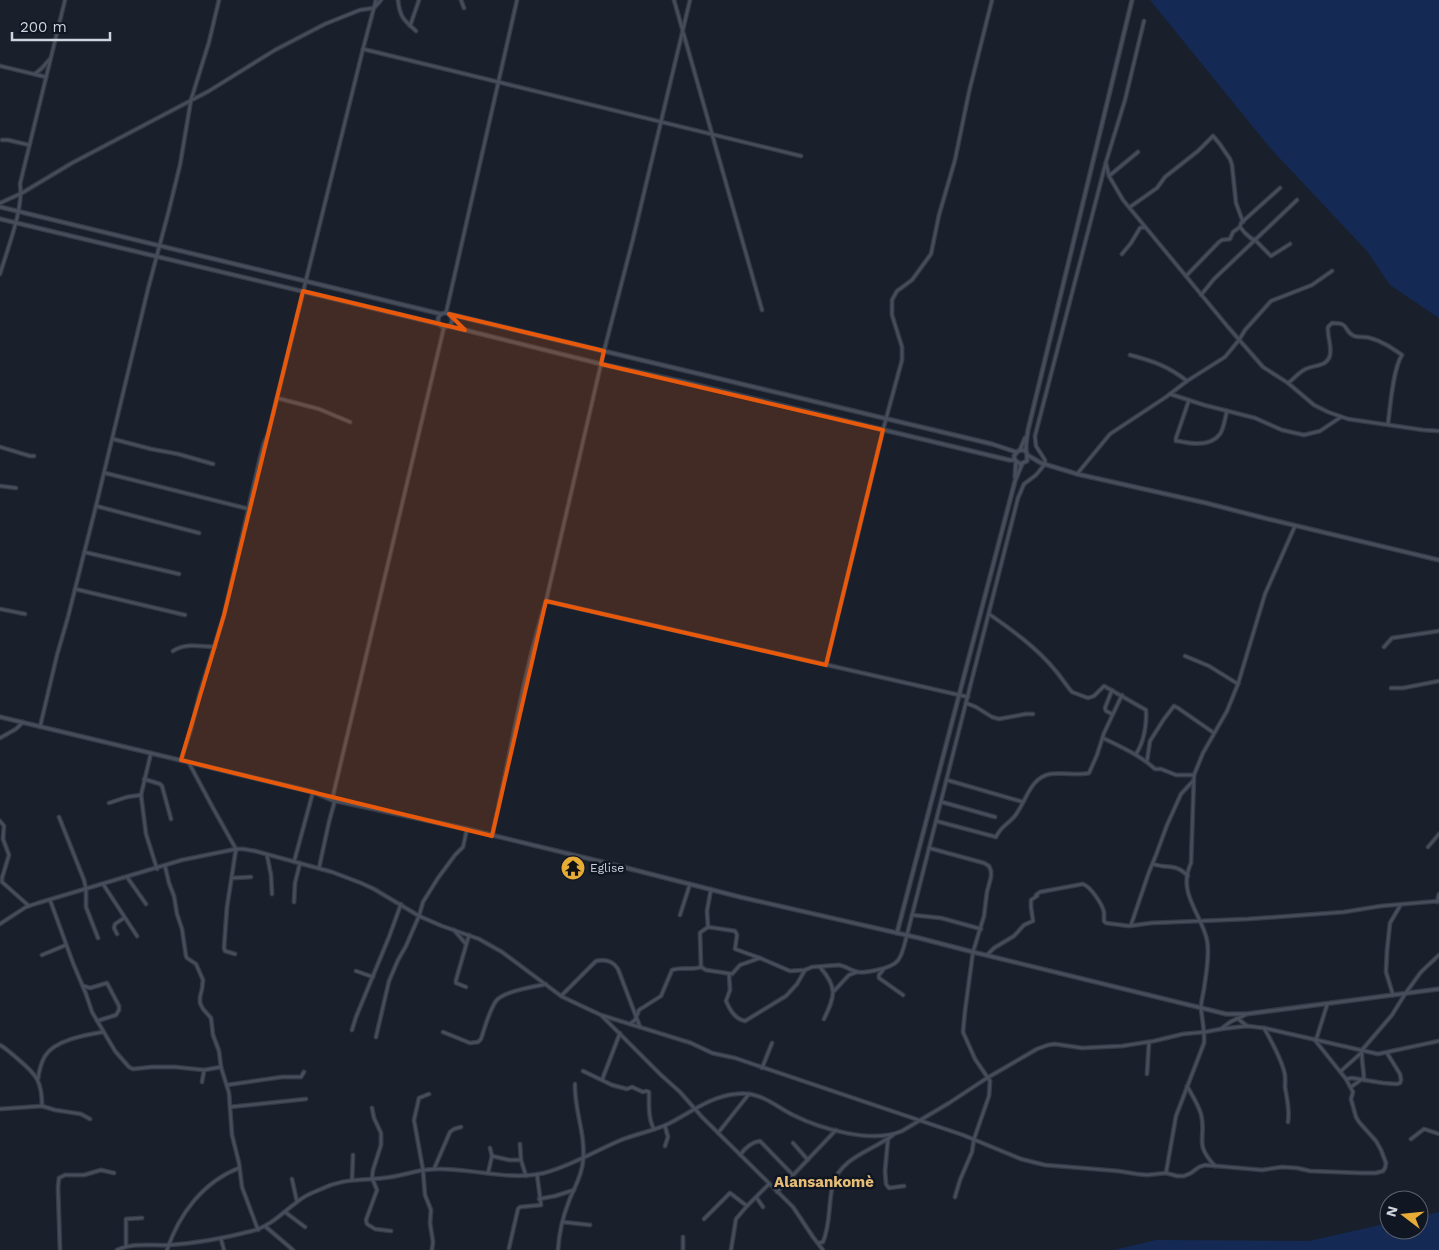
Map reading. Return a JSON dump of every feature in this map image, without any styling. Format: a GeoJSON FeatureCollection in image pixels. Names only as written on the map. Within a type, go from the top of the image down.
{"type":"FeatureCollection","features":[{"type":"Feature","properties":{"kind":"street"},"geometry":{"type":"LineString","coordinates":[[0,274],[19,211],[22,194],[20,184],[65,0]]}},
{"type":"Feature","properties":{"kind":"street"},"geometry":{"type":"LineString","coordinates":[[40,726],[105,473],[180,165],[190,100],[209,42],[219,0]]}},
{"type":"Feature","properties":{"kind":"street"},"geometry":{"type":"LineString","coordinates":[[180,760],[191,729],[198,696],[224,615],[260,458],[268,434],[376,0]]}},
{"type":"Feature","properties":{"kind":"street"},"geometry":{"type":"LineString","coordinates":[[0,205],[22,194],[72,163],[209,91],[275,50],[324,24],[360,10],[374,8],[381,0]]}},
{"type":"Feature","properties":{"kind":"street"},"geometry":{"type":"LineString","coordinates":[[398,0],[399,10],[405,21],[416,32]]}},
{"type":"Feature","properties":{"kind":"street"},"geometry":{"type":"LineString","coordinates":[[410,26],[419,0]]}},
{"type":"Feature","properties":{"kind":"street"},"geometry":{"type":"LineString","coordinates":[[461,0],[464,8]]}},
{"type":"Feature","properties":{"kind":"street"},"geometry":{"type":"LineString","coordinates":[[449,326],[452,321],[448,313],[517,0]]}},
{"type":"Feature","properties":{"kind":"street"},"geometry":{"type":"LineString","coordinates":[[674,0],[762,310]]}},
{"type":"Feature","properties":{"kind":"street"},"geometry":{"type":"LineString","coordinates":[[492,836],[536,632],[546,600],[604,351],[690,0]]}},
{"type":"Feature","properties":{"kind":"street"},"geometry":{"type":"LineString","coordinates":[[826,665],[883,430],[902,360],[902,347],[892,315],[892,300],[897,291],[912,280],[931,254],[992,0]]}},
{"type":"Feature","properties":{"kind":"street"},"geometry":{"type":"LineString","coordinates":[[1015,481],[1027,460],[1026,444],[1028,430],[1132,0]]}},
{"type":"Feature","properties":{"kind":"street"},"geometry":{"type":"LineString","coordinates":[[824,1020],[831,1005],[834,991],[849,974],[892,966],[899,960],[942,802],[1018,498],[1024,484],[1036,475],[1045,460],[1036,446],[1035,436],[1106,162],[1125,100],[1144,21]]}},
{"type":"Feature","properties":{"kind":"street"},"geometry":{"type":"LineString","coordinates":[[363,49],[801,156]]}},
{"type":"Feature","properties":{"kind":"street"},"geometry":{"type":"LineString","coordinates":[[33,75],[51,58]]}},
{"type":"Feature","properties":{"kind":"street"},"geometry":{"type":"LineString","coordinates":[[0,66],[46,77]]}},
{"type":"Feature","properties":{"kind":"street"},"geometry":{"type":"LineString","coordinates":[[1129,207],[1157,188],[1165,177],[1198,151],[1213,136],[1230,159],[1236,203],[1243,222]]}},
{"type":"Feature","properties":{"kind":"street"},"geometry":{"type":"LineString","coordinates":[[2,140],[29,145]]}},
{"type":"Feature","properties":{"kind":"street"},"geometry":{"type":"LineString","coordinates":[[1109,176],[1138,152]]}},
{"type":"Feature","properties":{"kind":"street"},"geometry":{"type":"LineString","coordinates":[[1106,162],[1109,176],[1123,200],[1239,340],[1263,366],[1288,383],[1314,405],[1328,412],[1348,419],[1439,431]]}},
{"type":"Feature","properties":{"kind":"street"},"geometry":{"type":"LineString","coordinates":[[1186,276],[1219,242],[1230,239],[1240,227],[1240,224],[1280,188]]}},
{"type":"Feature","properties":{"kind":"street"},"geometry":{"type":"LineString","coordinates":[[1202,295],[1214,279],[1297,200]]}},
{"type":"Feature","properties":{"kind":"street"},"geometry":{"type":"LineString","coordinates":[[0,205],[441,314],[448,313],[992,444],[1027,453],[1043,463],[1077,474],[1206,503],[1439,560]]}},
{"type":"Feature","properties":{"kind":"street"},"geometry":{"type":"LineString","coordinates":[[0,219],[439,324],[444,327],[449,326],[601,364],[680,381],[1009,460],[1024,463],[1043,463]]}},
{"type":"Feature","properties":{"kind":"street"},"geometry":{"type":"LineString","coordinates":[[1122,254],[1140,228],[1145,227]]}},
{"type":"Feature","properties":{"kind":"street"},"geometry":{"type":"LineString","coordinates":[[1240,227],[1271,256],[1290,244]]}},
{"type":"Feature","properties":{"kind":"street"},"geometry":{"type":"LineString","coordinates":[[1077,474],[1110,434],[1170,394],[1186,381],[1225,357],[1245,330],[1271,301],[1312,285],[1332,271]]}},
{"type":"Feature","properties":{"kind":"street"},"geometry":{"type":"LineString","coordinates":[[439,324],[438,318],[441,314]]}},
{"type":"Feature","properties":{"kind":"street"},"geometry":{"type":"LineString","coordinates":[[1288,383],[1305,369],[1325,364],[1331,352],[1328,327],[1332,323],[1344,324],[1348,331],[1355,336],[1365,336],[1378,340],[1402,355],[1396,369],[1388,425]]}},
{"type":"Feature","properties":{"kind":"street"},"geometry":{"type":"LineString","coordinates":[[320,868],[334,800],[444,327]]}},
{"type":"Feature","properties":{"kind":"street"},"geometry":{"type":"LineString","coordinates":[[1130,355],[1161,364],[1176,372],[1186,381]]}},
{"type":"Feature","properties":{"kind":"street"},"geometry":{"type":"LineString","coordinates":[[1170,394],[1255,418],[1282,430],[1304,435],[1320,431],[1334,420],[1342,417]]}},
{"type":"Feature","properties":{"kind":"street"},"geometry":{"type":"LineString","coordinates":[[277,398],[319,409],[350,422]]}},
{"type":"Feature","properties":{"kind":"street"},"geometry":{"type":"LineString","coordinates":[[1189,400],[1176,438],[1178,442],[1200,444],[1212,440],[1220,434],[1227,411]]}},
{"type":"Feature","properties":{"kind":"street"},"geometry":{"type":"LineString","coordinates":[[897,933],[1015,481],[1016,461],[1014,456],[1028,430]]}},
{"type":"Feature","properties":{"kind":"street"},"geometry":{"type":"LineString","coordinates":[[113,439],[213,464]]}},
{"type":"Feature","properties":{"kind":"street"},"geometry":{"type":"LineString","coordinates":[[0,447],[34,456]]}},
{"type":"Feature","properties":{"kind":"street"},"geometry":{"type":"LineString","coordinates":[[105,473],[249,509]]}},
{"type":"Feature","properties":{"kind":"street"},"geometry":{"type":"LineString","coordinates":[[0,486],[16,488]]}},
{"type":"Feature","properties":{"kind":"street"},"geometry":{"type":"LineString","coordinates":[[96,506],[199,533]]}},
{"type":"Feature","properties":{"kind":"street"},"geometry":{"type":"LineString","coordinates":[[1166,1173],[1176,1116],[1204,1043],[1205,1032],[1201,1008],[1208,949],[1200,921],[1188,897],[1187,881],[1191,863],[1194,775],[1203,753],[1227,711],[1238,684],[1265,594],[1295,526]]}},
{"type":"Feature","properties":{"kind":"street"},"geometry":{"type":"LineString","coordinates":[[84,552],[179,574]]}},
{"type":"Feature","properties":{"kind":"street"},"geometry":{"type":"LineString","coordinates":[[75,588],[185,616]]}},
{"type":"Feature","properties":{"kind":"street"},"geometry":{"type":"LineString","coordinates":[[546,600],[968,697]]}},
{"type":"Feature","properties":{"kind":"street"},"geometry":{"type":"LineString","coordinates":[[0,609],[25,614]]}},
{"type":"Feature","properties":{"kind":"street"},"geometry":{"type":"LineString","coordinates":[[988,614],[1005,625],[1034,649],[1055,669],[1072,692],[1088,698],[1094,696],[1103,686],[1146,709],[1144,737],[1136,754]]}},
{"type":"Feature","properties":{"kind":"street"},"geometry":{"type":"LineString","coordinates":[[1384,647],[1392,638],[1439,631]]}},
{"type":"Feature","properties":{"kind":"street"},"geometry":{"type":"LineString","coordinates":[[173,651],[184,646],[214,647]]}},
{"type":"Feature","properties":{"kind":"street"},"geometry":{"type":"LineString","coordinates":[[1185,656],[1209,666],[1238,684]]}},
{"type":"Feature","properties":{"kind":"street"},"geometry":{"type":"LineString","coordinates":[[1391,688],[1403,688],[1439,681]]}},
{"type":"Feature","properties":{"kind":"street"},"geometry":{"type":"LineString","coordinates":[[1112,690],[1105,708],[1106,711],[1112,714]]}},
{"type":"Feature","properties":{"kind":"street"},"geometry":{"type":"LineString","coordinates":[[936,821],[996,837],[999,830],[1014,817],[1024,802],[1030,788],[1036,782],[1051,774],[1085,774],[1089,772],[1112,714],[1122,695]]}},
{"type":"Feature","properties":{"kind":"street"},"geometry":{"type":"LineString","coordinates":[[966,704],[999,719],[1033,714]]}},
{"type":"Feature","properties":{"kind":"street"},"geometry":{"type":"LineString","coordinates":[[1147,761],[1150,741],[1174,706],[1214,733]]}},
{"type":"Feature","properties":{"kind":"street"},"geometry":{"type":"LineString","coordinates":[[0,717],[313,792],[334,800],[467,829],[1226,1014],[1246,1014],[1439,989]]}},
{"type":"Feature","properties":{"kind":"street"},"geometry":{"type":"LineString","coordinates":[[0,738],[16,729],[23,722]]}},
{"type":"Feature","properties":{"kind":"street"},"geometry":{"type":"LineString","coordinates":[[1102,738],[1136,754],[1155,769],[1161,769],[1176,775],[1194,775]]}},
{"type":"Feature","properties":{"kind":"street"},"geometry":{"type":"LineString","coordinates":[[151,754],[141,795],[146,834],[156,869]]}},
{"type":"Feature","properties":{"kind":"street"},"geometry":{"type":"LineString","coordinates":[[189,762],[236,849],[227,907],[224,948],[225,951],[235,954]]}},
{"type":"Feature","properties":{"kind":"street"},"geometry":{"type":"LineString","coordinates":[[144,779],[162,786],[170,818]]}},
{"type":"Feature","properties":{"kind":"street"},"geometry":{"type":"LineString","coordinates":[[947,780],[1024,802]]}},
{"type":"Feature","properties":{"kind":"street"},"geometry":{"type":"LineString","coordinates":[[1131,925],[1152,864],[1181,794],[1194,780]]}},
{"type":"Feature","properties":{"kind":"street"},"geometry":{"type":"LineString","coordinates":[[294,862],[313,792]]}},
{"type":"Feature","properties":{"kind":"street"},"geometry":{"type":"LineString","coordinates":[[109,803],[141,795]]}},
{"type":"Feature","properties":{"kind":"street"},"geometry":{"type":"LineString","coordinates":[[942,802],[995,817]]}},
{"type":"Feature","properties":{"kind":"street"},"geometry":{"type":"LineString","coordinates":[[59,818],[84,880],[86,907],[98,938]]}},
{"type":"Feature","properties":{"kind":"street"},"geometry":{"type":"LineString","coordinates":[[0,821],[4,826],[3,840],[9,855],[2,882],[29,906]]}},
{"type":"Feature","properties":{"kind":"street"},"geometry":{"type":"LineString","coordinates":[[376,1037],[389,981],[419,916],[426,895],[450,861],[463,847],[467,829]]}},
{"type":"Feature","properties":{"kind":"street"},"geometry":{"type":"LineString","coordinates":[[1428,847],[1439,834]]}},
{"type":"Feature","properties":{"kind":"street"},"geometry":{"type":"LineString","coordinates":[[929,848],[989,866],[991,871],[981,929],[973,952],[963,1032],[975,1059],[990,1081],[989,1096],[974,1140],[972,1152],[960,1180],[955,1198]]}},
{"type":"Feature","properties":{"kind":"street"},"geometry":{"type":"LineString","coordinates":[[0,924],[29,906],[197,856],[243,849],[320,868],[361,883],[401,904],[419,916],[469,935],[502,952],[561,996],[601,1015],[918,1120],[1021,1159],[1045,1166],[1147,1175],[1166,1173],[1184,1176],[1205,1165],[1262,1170],[1282,1167],[1310,1171],[1368,1174],[1383,1171],[1386,1163],[1381,1150],[1356,1117],[1351,1101],[1353,1092],[1341,1071],[1315,1039]]}},
{"type":"Feature","properties":{"kind":"street"},"geometry":{"type":"LineString","coordinates":[[267,855],[272,894]]}},
{"type":"Feature","properties":{"kind":"street"},"geometry":{"type":"LineString","coordinates":[[294,902],[295,883],[300,863]]}},
{"type":"Feature","properties":{"kind":"street"},"geometry":{"type":"LineString","coordinates":[[1152,864],[1156,866],[1170,866],[1182,870],[1188,876]]}},
{"type":"Feature","properties":{"kind":"street"},"geometry":{"type":"LineString","coordinates":[[165,866],[183,934],[186,956],[196,964],[203,980],[200,1003],[202,1009],[211,1018],[213,1035],[227,1085],[232,1136],[242,1187],[258,1230]]}},
{"type":"Feature","properties":{"kind":"street"},"geometry":{"type":"LineString","coordinates":[[127,877],[146,904]]}},
{"type":"Feature","properties":{"kind":"street"},"geometry":{"type":"LineString","coordinates":[[232,878],[251,877]]}},
{"type":"Feature","properties":{"kind":"street"},"geometry":{"type":"LineString","coordinates":[[103,884],[137,936]]}},
{"type":"Feature","properties":{"kind":"street"},"geometry":{"type":"LineString","coordinates":[[680,915],[690,884]]}},
{"type":"Feature","properties":{"kind":"street"},"geometry":{"type":"LineString","coordinates":[[987,955],[994,948],[1014,936],[1024,925],[1033,921],[1032,900],[1040,892],[1086,885],[1101,906],[1104,912],[1104,921],[1120,925],[1257,919],[1344,912],[1381,906],[1438,902],[1439,894]]}},
{"type":"Feature","properties":{"kind":"street"},"geometry":{"type":"LineString","coordinates":[[708,927],[707,911],[712,889]]}},
{"type":"Feature","properties":{"kind":"street"},"geometry":{"type":"LineString","coordinates":[[50,900],[97,1021],[115,1052],[129,1067],[133,1069],[175,1067],[204,1070],[221,1067]]}},
{"type":"Feature","properties":{"kind":"street"},"geometry":{"type":"LineString","coordinates":[[352,1030],[401,904]]}},
{"type":"Feature","properties":{"kind":"street"},"geometry":{"type":"LineString","coordinates":[[1393,995],[1386,972],[1387,951],[1390,923],[1400,906]]}},
{"type":"Feature","properties":{"kind":"street"},"geometry":{"type":"LineString","coordinates":[[912,915],[941,918],[981,929]]}},
{"type":"Feature","properties":{"kind":"street"},"geometry":{"type":"LineString","coordinates":[[117,934],[114,927],[118,921],[124,918]]}},
{"type":"Feature","properties":{"kind":"street"},"geometry":{"type":"LineString","coordinates":[[701,967],[700,933],[708,927],[735,932],[737,935],[735,950],[790,971],[805,970],[812,967],[843,966],[858,972]]}},
{"type":"Feature","properties":{"kind":"street"},"geometry":{"type":"LineString","coordinates":[[453,929],[466,944]]}},
{"type":"Feature","properties":{"kind":"street"},"geometry":{"type":"LineString","coordinates":[[466,987],[456,983],[456,980],[469,935]]}},
{"type":"Feature","properties":{"kind":"street"},"geometry":{"type":"LineString","coordinates":[[42,954],[66,945]]}},
{"type":"Feature","properties":{"kind":"street"},"geometry":{"type":"LineString","coordinates":[[1341,1071],[1362,1052],[1392,1014],[1421,972],[1439,955]]}},
{"type":"Feature","properties":{"kind":"street"},"geometry":{"type":"LineString","coordinates":[[630,1024],[636,1020],[640,1010],[661,996],[672,970],[680,968],[692,970],[701,967],[706,970],[729,974],[734,973],[740,965],[760,958]]}},
{"type":"Feature","properties":{"kind":"street"},"geometry":{"type":"LineString","coordinates":[[561,996],[596,961],[608,960],[615,964],[618,969],[640,1027]]}},
{"type":"Feature","properties":{"kind":"street"},"geometry":{"type":"LineString","coordinates":[[820,967],[827,976],[834,991]]}},
{"type":"Feature","properties":{"kind":"street"},"geometry":{"type":"LineString","coordinates":[[884,968],[879,978],[903,995]]}},
{"type":"Feature","properties":{"kind":"street"},"geometry":{"type":"LineString","coordinates":[[729,974],[730,990],[726,1001],[735,1016],[743,1022],[786,996],[797,984],[805,970]]}},
{"type":"Feature","properties":{"kind":"street"},"geometry":{"type":"LineString","coordinates":[[356,971],[373,977]]}},
{"type":"Feature","properties":{"kind":"street"},"geometry":{"type":"LineString","coordinates":[[82,985],[90,988],[107,983],[119,1006],[116,1014],[97,1021]]}},
{"type":"Feature","properties":{"kind":"street"},"geometry":{"type":"LineString","coordinates":[[443,1032],[470,1043],[478,1042],[481,1039],[496,1001],[502,996],[546,984]]}},
{"type":"Feature","properties":{"kind":"street"},"geometry":{"type":"LineString","coordinates":[[1315,1039],[1327,1004]]}},
{"type":"Feature","properties":{"kind":"street"},"geometry":{"type":"LineString","coordinates":[[1221,1029],[1246,1014]]}},
{"type":"Feature","properties":{"kind":"street"},"geometry":{"type":"LineString","coordinates":[[601,1015],[680,1092],[695,1110],[792,1207],[824,1250]]}},
{"type":"Feature","properties":{"kind":"street"},"geometry":{"type":"LineString","coordinates":[[1237,1018],[1247,1026]]}},
{"type":"Feature","properties":{"kind":"street"},"geometry":{"type":"LineString","coordinates":[[818,1243],[823,1242],[826,1233],[833,1185],[841,1170],[854,1158],[949,1103],[987,1078],[1037,1049],[1048,1045],[1055,1044],[1082,1048],[1122,1046],[1183,1034],[1247,1026],[1264,1028],[1362,1052],[1378,1054],[1439,1041]]}},
{"type":"Feature","properties":{"kind":"street"},"geometry":{"type":"LineString","coordinates":[[1264,1028],[1276,1050],[1285,1073],[1288,1122]]}},
{"type":"Feature","properties":{"kind":"street"},"geometry":{"type":"LineString","coordinates":[[42,1106],[38,1079],[46,1054],[61,1044],[76,1038],[103,1032]]}},
{"type":"Feature","properties":{"kind":"street"},"geometry":{"type":"LineString","coordinates":[[602,1080],[620,1033]]}},
{"type":"Feature","properties":{"kind":"street"},"geometry":{"type":"LineString","coordinates":[[1147,1074],[1149,1042]]}},
{"type":"Feature","properties":{"kind":"street"},"geometry":{"type":"LineString","coordinates":[[762,1068],[772,1043]]}},
{"type":"Feature","properties":{"kind":"street"},"geometry":{"type":"LineString","coordinates":[[0,1045],[32,1071],[38,1079]]}},
{"type":"Feature","properties":{"kind":"street"},"geometry":{"type":"LineString","coordinates":[[1362,1052],[1363,1080]]}},
{"type":"Feature","properties":{"kind":"street"},"geometry":{"type":"LineString","coordinates":[[1346,1079],[1400,1083],[1400,1074],[1387,1053]]}},
{"type":"Feature","properties":{"kind":"street"},"geometry":{"type":"LineString","coordinates":[[202,1082],[204,1070]]}},
{"type":"Feature","properties":{"kind":"street"},"geometry":{"type":"LineString","coordinates":[[583,1071],[612,1085],[626,1088],[632,1087],[643,1092],[649,1092],[650,1119],[654,1129]]}},
{"type":"Feature","properties":{"kind":"street"},"geometry":{"type":"LineString","coordinates":[[227,1085],[282,1077],[298,1078],[302,1077],[304,1072]]}},
{"type":"Feature","properties":{"kind":"street"},"geometry":{"type":"LineString","coordinates":[[1350,1087],[1363,1080]]}},
{"type":"Feature","properties":{"kind":"street"},"geometry":{"type":"LineString","coordinates":[[558,1250],[563,1222],[581,1171],[583,1158],[583,1137],[575,1095],[575,1084]]}},
{"type":"Feature","properties":{"kind":"street"},"geometry":{"type":"LineString","coordinates":[[1186,1086],[1201,1113],[1202,1150],[1215,1166]]}},
{"type":"Feature","properties":{"kind":"street"},"geometry":{"type":"LineString","coordinates":[[117,1250],[126,1246],[169,1245],[221,1239],[258,1230],[271,1224],[297,1202],[328,1186],[352,1180],[389,1177],[423,1170],[450,1169],[526,1176],[546,1172],[665,1125],[723,1096],[737,1093],[749,1094],[768,1100],[800,1118],[820,1126],[888,1137]]}},
{"type":"Feature","properties":{"kind":"street"},"geometry":{"type":"LineString","coordinates":[[429,1094],[420,1098],[414,1120],[423,1170],[425,1195],[431,1210],[432,1250]]}},
{"type":"Feature","properties":{"kind":"street"},"geometry":{"type":"LineString","coordinates":[[718,1133],[749,1094]]}},
{"type":"Feature","properties":{"kind":"street"},"geometry":{"type":"LineString","coordinates":[[230,1107],[306,1099]]}},
{"type":"Feature","properties":{"kind":"street"},"geometry":{"type":"LineString","coordinates":[[0,1109],[42,1106],[81,1114],[90,1118]]}},
{"type":"Feature","properties":{"kind":"street"},"geometry":{"type":"LineString","coordinates":[[372,1108],[374,1118],[380,1129],[381,1138],[372,1178],[377,1190],[368,1215],[367,1224],[375,1228],[391,1230]]}},
{"type":"Feature","properties":{"kind":"street"},"geometry":{"type":"LineString","coordinates":[[665,1125],[668,1137],[665,1146]]}},
{"type":"Feature","properties":{"kind":"street"},"geometry":{"type":"LineString","coordinates":[[434,1170],[450,1132],[462,1126]]}},
{"type":"Feature","properties":{"kind":"street"},"geometry":{"type":"LineString","coordinates":[[1411,1139],[1424,1129],[1439,1134]]}},
{"type":"Feature","properties":{"kind":"street"},"geometry":{"type":"LineString","coordinates":[[777,1192],[836,1130]]}},
{"type":"Feature","properties":{"kind":"street"},"geometry":{"type":"LineString","coordinates":[[888,1137],[885,1171],[886,1184],[889,1188],[904,1186]]}},
{"type":"Feature","properties":{"kind":"street"},"geometry":{"type":"LineString","coordinates":[[740,1154],[747,1147],[760,1141],[793,1175]]}},
{"type":"Feature","properties":{"kind":"street"},"geometry":{"type":"LineString","coordinates":[[793,1143],[808,1160]]}},
{"type":"Feature","properties":{"kind":"street"},"geometry":{"type":"LineString","coordinates":[[520,1144],[521,1160],[526,1176]]}},
{"type":"Feature","properties":{"kind":"street"},"geometry":{"type":"LineString","coordinates":[[488,1173],[492,1156],[490,1148]]}},
{"type":"Feature","properties":{"kind":"street"},"geometry":{"type":"LineString","coordinates":[[352,1180],[353,1155]]}},
{"type":"Feature","properties":{"kind":"street"},"geometry":{"type":"LineString","coordinates":[[492,1156],[508,1160],[521,1160]]}},
{"type":"Feature","properties":{"kind":"street"},"geometry":{"type":"LineString","coordinates":[[167,1250],[177,1227],[194,1200],[220,1178],[239,1168]]}},
{"type":"Feature","properties":{"kind":"street"},"geometry":{"type":"LineString","coordinates":[[60,1250],[59,1178],[65,1175],[84,1175],[101,1170],[114,1173]]}},
{"type":"Feature","properties":{"kind":"street"},"geometry":{"type":"LineString","coordinates":[[509,1248],[518,1208],[541,1205],[537,1174]]}},
{"type":"Feature","properties":{"kind":"street"},"geometry":{"type":"LineString","coordinates":[[292,1179],[297,1202]]}},
{"type":"Feature","properties":{"kind":"street"},"geometry":{"type":"LineString","coordinates":[[730,1250],[736,1219],[746,1206],[769,1184]]}},
{"type":"Feature","properties":{"kind":"street"},"geometry":{"type":"LineString","coordinates":[[539,1199],[575,1189]]}},
{"type":"Feature","properties":{"kind":"street"},"geometry":{"type":"LineString","coordinates":[[704,1219],[730,1193],[746,1206]]}},
{"type":"Feature","properties":{"kind":"street"},"geometry":{"type":"LineString","coordinates":[[756,1197],[762,1207]]}},
{"type":"Feature","properties":{"kind":"street"},"geometry":{"type":"LineString","coordinates":[[285,1212],[305,1227]]}},
{"type":"Feature","properties":{"kind":"street"},"geometry":{"type":"LineString","coordinates":[[126,1246],[126,1219],[142,1218]]}},
{"type":"Feature","properties":{"kind":"street"},"geometry":{"type":"LineString","coordinates":[[563,1222],[590,1225]]}},
{"type":"Feature","properties":{"kind":"street"},"geometry":{"type":"LineString","coordinates":[[266,1227],[293,1250]]}},
{"type":"Feature","properties":{"kind":"street"},"geometry":{"type":"LineString","coordinates":[[683,1237],[683,1250]]}},
{"type":"Feature","properties":{"kind":"street"},"geometry":{"type":"LineString","coordinates":[[221,1239],[224,1250]]}},
{"type":"Feature","properties":{"kind":"highlighted area"},"geometry":{"type":"Polygon","coordinates":[[[303,291],[465,330],[449,314],[604,351],[601,364],[883,430],[826,665],[546,601],[492,836],[181,760],[224,615],[303,291]]]}},
{"type":"Feature","properties":{"kind":"shaded area"},"geometry":{"type":"Polygon","coordinates":[[[1150,0],[1439,0],[1439,318],[1390,285],[1367,251],[1271,149],[1150,0]]]}},
{"type":"Feature","properties":{"kind":"shaded area"},"geometry":{"type":"Polygon","coordinates":[[[1439,1212],[1439,1250],[1114,1250],[1156,1240],[1309,1241],[1379,1225],[1379,1240],[1429,1240],[1429,1214],[1439,1212]]]}},
{"type":"Feature","properties":{"kind":"place","name":"Eglise"},"geometry":{"type":"Point","coordinates":[573,868]}},
{"type":"Feature","properties":{"kind":"district","name":"Alansankomè"},"geometry":{"type":"Point","coordinates":[824,1182]}}]}
